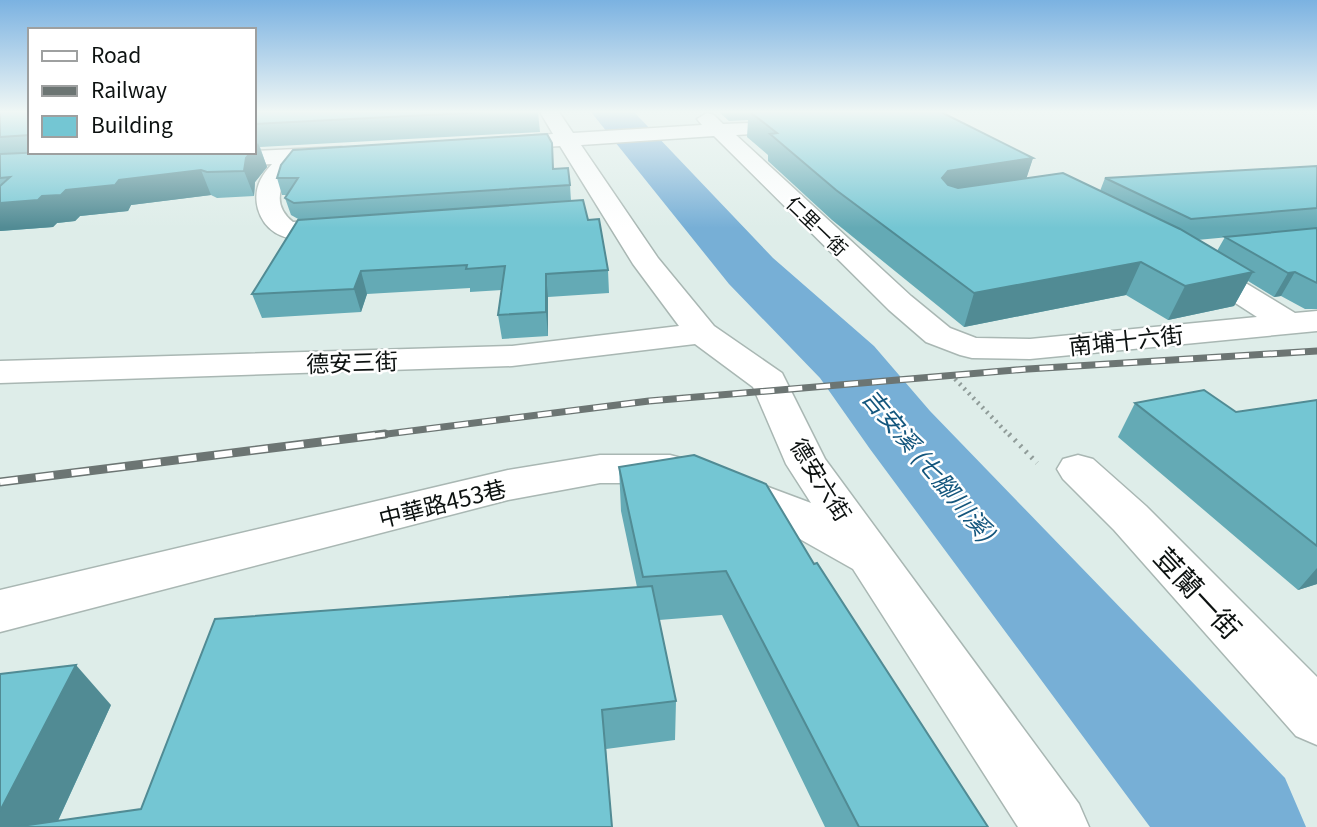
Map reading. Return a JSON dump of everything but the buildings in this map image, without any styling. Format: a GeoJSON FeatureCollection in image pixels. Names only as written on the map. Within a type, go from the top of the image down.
{"type":"FeatureCollection","features":[{"type":"Feature","properties":{"kind":"street","name":"德安六街"},"geometry":{"type":"LineString","coordinates":[[574,151],[647,264],[702,333],[769,381],[807,464],[1056,827]]}},
{"type":"Feature","properties":{"kind":"street","name":"仁里一街"},"geometry":{"type":"LineString","coordinates":[[731,151],[938,335]]}},
{"type":"Feature","properties":{"kind":"street"},"geometry":{"type":"LineString","coordinates":[[193,161],[359,152]]}},
{"type":"Feature","properties":{"kind":"street"},"geometry":{"type":"LineString","coordinates":[[290,157],[269,184],[268,198],[274,218],[284,228],[301,231],[369,226]]}},
{"type":"Feature","properties":{"kind":"street"},"geometry":{"type":"LineString","coordinates":[[585,211],[612,209]]}},
{"type":"Feature","properties":{"kind":"street"},"geometry":{"type":"LineString","coordinates":[[1217,249],[1176,253],[1302,322]]}},
{"type":"Feature","properties":{"kind":"street","name":"南埔十六街"},"geometry":{"type":"LineString","coordinates":[[938,335],[972,348],[1030,349],[1302,322]]}},
{"type":"Feature","properties":{"kind":"street","name":"德安三街"},"geometry":{"type":"LineString","coordinates":[[0,372],[512,356],[702,333]]}},
{"type":"Feature","properties":{"kind":"street","name":"中華路453巷"},"geometry":{"type":"LineString","coordinates":[[0,611],[508,485],[600,469],[665,468],[722,485],[784,509],[874,558]]}},
{"type":"Feature","properties":{"kind":"street","name":"荳蘭一街"},"geometry":{"type":"LineString","coordinates":[[1062,471],[1130,518],[1317,717]]}},
{"type":"Feature","properties":{"kind":"path"},"geometry":{"type":"LineString","coordinates":[[951,374],[1062,471]]}},
{"type":"Feature","properties":{"kind":"waterway","name":"吉安溪 (七腳川溪)"},"geometry":{"type":"LineString","coordinates":[[645,151],[751,271],[847,362],[900,430],[1236,827]]}},
{"type":"Feature","properties":{"kind":"railway"},"geometry":{"type":"LineString","coordinates":[[371,436],[649,401],[1028,369],[1317,351]]}},
{"type":"Feature","properties":{"kind":"railway"},"geometry":{"type":"LineString","coordinates":[[0,482],[385,434]]}}]}
